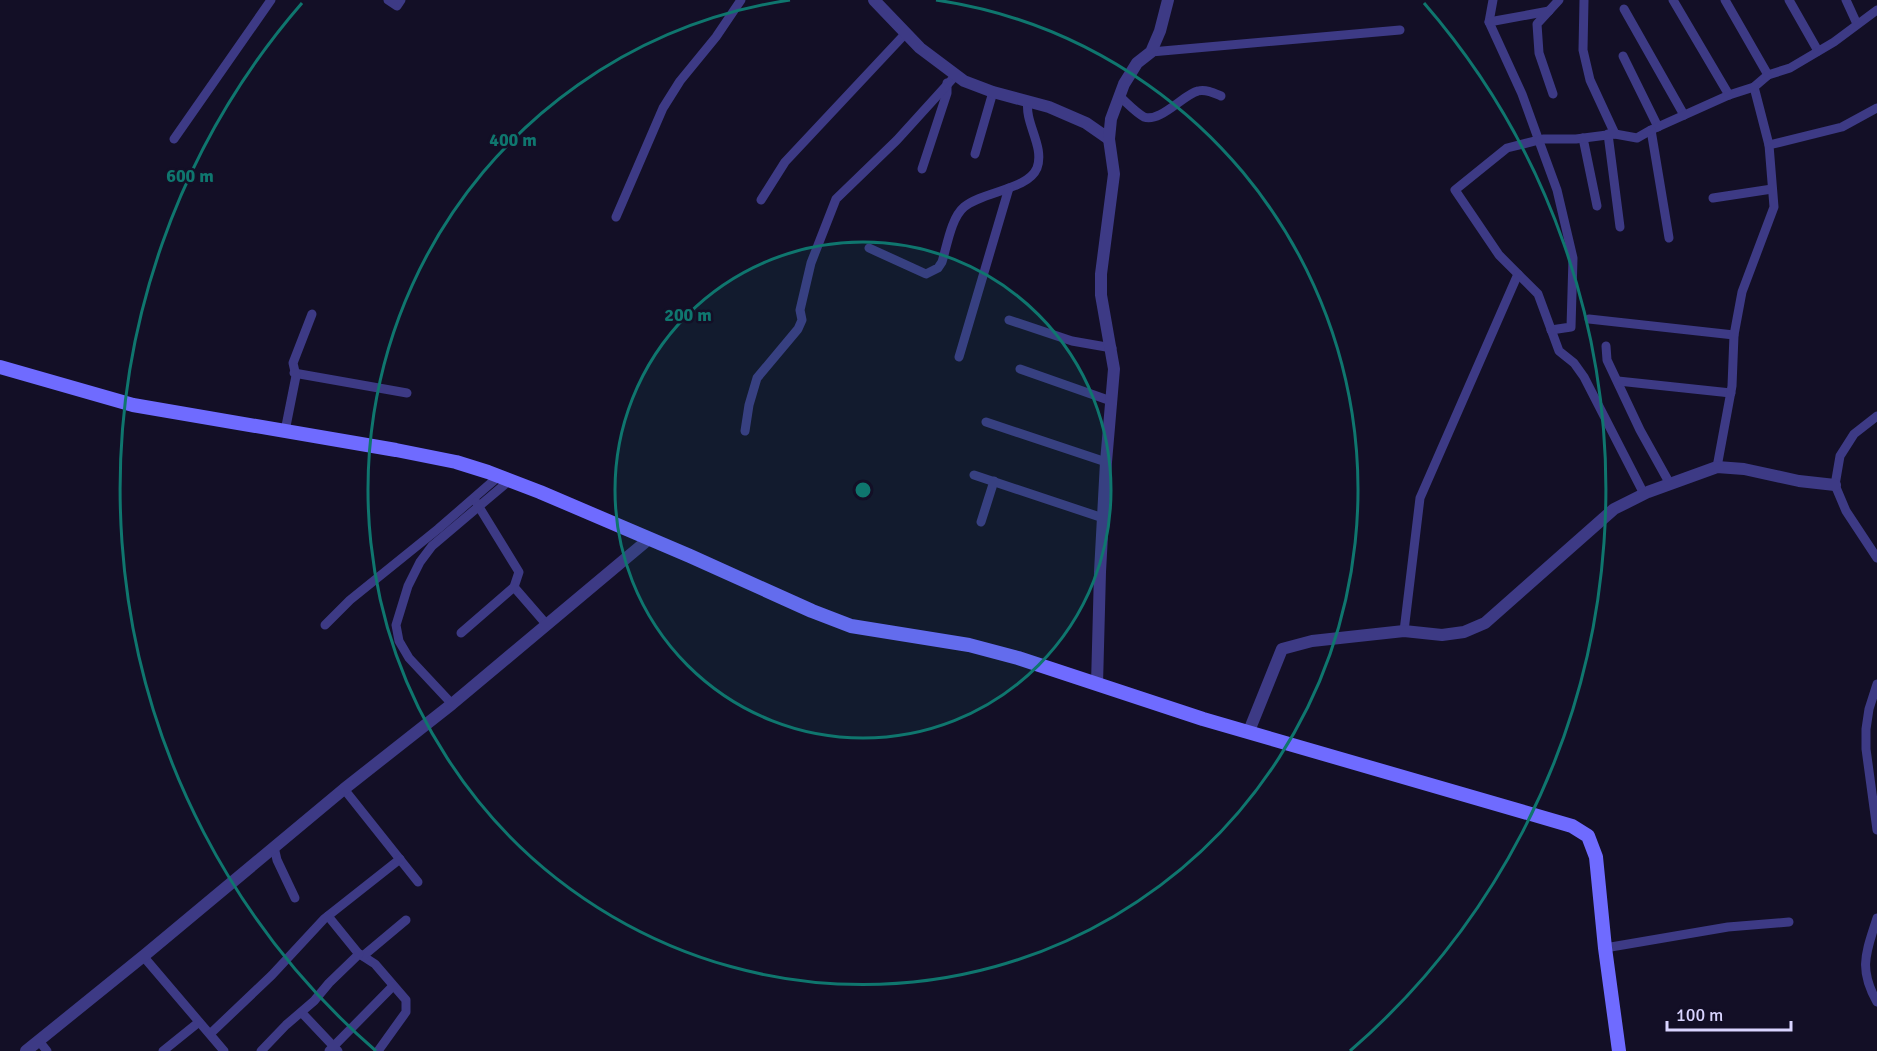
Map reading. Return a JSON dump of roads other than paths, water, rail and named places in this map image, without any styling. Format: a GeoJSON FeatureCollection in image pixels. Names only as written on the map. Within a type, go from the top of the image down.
{"type":"FeatureCollection","features":[{"type":"Feature","properties":{"kind":"main road"},"geometry":{"type":"LineString","coordinates":[[0,367],[133,405],[456,462],[504,478],[851,626],[969,645],[1018,658],[1249,732],[1572,826],[1588,836],[1596,857],[1619,1051]]}},
{"type":"Feature","properties":{"kind":"street"},"geometry":{"type":"LineString","coordinates":[[174,139],[271,0]]}},
{"type":"Feature","properties":{"kind":"street"},"geometry":{"type":"LineString","coordinates":[[388,0],[398,6],[401,0]]}},
{"type":"Feature","properties":{"kind":"street"},"geometry":{"type":"LineString","coordinates":[[616,218],[663,108],[680,81],[716,37],[741,0]]}},
{"type":"Feature","properties":{"kind":"street"},"geometry":{"type":"LineString","coordinates":[[874,0],[904,34],[951,79],[1049,107],[1086,123],[1109,139]]}},
{"type":"Feature","properties":{"kind":"street"},"geometry":{"type":"LineString","coordinates":[[1097,684],[1106,462],[1114,369],[1101,296],[1101,274],[1113,174],[1109,139],[1111,119],[1119,96],[1137,63],[1151,52],[1160,31],[1168,0]]}},
{"type":"Feature","properties":{"kind":"street"},"geometry":{"type":"LineString","coordinates":[[1493,0],[1489,22],[1522,94],[1557,190],[1573,258],[1571,327],[1551,330]]}},
{"type":"Feature","properties":{"kind":"street"},"geometry":{"type":"LineString","coordinates":[[1553,94],[1539,53],[1537,24],[1558,0]]}},
{"type":"Feature","properties":{"kind":"street"},"geometry":{"type":"LineString","coordinates":[[1584,0],[1583,50],[1590,80],[1611,134],[1620,226]]}},
{"type":"Feature","properties":{"kind":"street"},"geometry":{"type":"LineString","coordinates":[[1673,0],[1729,95]]}},
{"type":"Feature","properties":{"kind":"street"},"geometry":{"type":"LineString","coordinates":[[1725,0],[1767,75]]}},
{"type":"Feature","properties":{"kind":"street"},"geometry":{"type":"LineString","coordinates":[[1789,0],[1818,51]]}},
{"type":"Feature","properties":{"kind":"street"},"geometry":{"type":"LineString","coordinates":[[1845,0],[1857,24]]}},
{"type":"Feature","properties":{"kind":"street"},"geometry":{"type":"LineString","coordinates":[[1624,9],[1684,115]]}},
{"type":"Feature","properties":{"kind":"street"},"geometry":{"type":"LineString","coordinates":[[1644,494],[1584,377],[1574,363],[1559,351],[1538,294],[1499,255],[1455,190],[1507,148],[1539,141],[1611,134],[1637,138],[1729,95],[1754,87],[1767,75],[1790,68],[1834,42],[1877,10]]}},
{"type":"Feature","properties":{"kind":"street"},"geometry":{"type":"LineString","coordinates":[[1489,22],[1549,11]]}},
{"type":"Feature","properties":{"kind":"street"},"geometry":{"type":"LineString","coordinates":[[1151,52],[1400,30]]}},
{"type":"Feature","properties":{"kind":"street"},"geometry":{"type":"LineString","coordinates":[[761,200],[786,162],[904,34]]}},
{"type":"Feature","properties":{"kind":"street"},"geometry":{"type":"LineString","coordinates":[[1623,56],[1655,128],[1669,238]]}},
{"type":"Feature","properties":{"kind":"street"},"geometry":{"type":"LineString","coordinates":[[922,168],[951,79]]}},
{"type":"Feature","properties":{"kind":"street"},"geometry":{"type":"LineString","coordinates":[[745,431],[749,405],[757,378],[798,329],[802,320],[800,309],[811,263],[836,199],[897,140],[951,79]]}},
{"type":"Feature","properties":{"kind":"street"},"geometry":{"type":"LineString","coordinates":[[1717,467],[1731,393],[1734,335],[1742,292],[1774,207],[1769,145],[1754,87]]}},
{"type":"Feature","properties":{"kind":"street"},"geometry":{"type":"LineString","coordinates":[[1119,96],[1144,117],[1151,118],[1199,90],[1221,96]]}},
{"type":"Feature","properties":{"kind":"street"},"geometry":{"type":"LineString","coordinates":[[975,154],[993,92]]}},
{"type":"Feature","properties":{"kind":"street"},"geometry":{"type":"LineString","coordinates":[[868,248],[926,273],[938,268],[955,221],[963,207],[998,190],[1023,183],[1037,168],[1037,147],[1026,111],[1028,101]]}},
{"type":"Feature","properties":{"kind":"street"},"geometry":{"type":"LineString","coordinates":[[1769,145],[1842,127],[1877,108]]}},
{"type":"Feature","properties":{"kind":"street"},"geometry":{"type":"LineString","coordinates":[[1583,138],[1597,206]]}},
{"type":"Feature","properties":{"kind":"street"},"geometry":{"type":"LineString","coordinates":[[959,357],[1009,188]]}},
{"type":"Feature","properties":{"kind":"street"},"geometry":{"type":"LineString","coordinates":[[1713,198],[1772,189]]}},
{"type":"Feature","properties":{"kind":"street"},"geometry":{"type":"LineString","coordinates":[[1404,631],[1420,498],[1518,274]]}},
{"type":"Feature","properties":{"kind":"street"},"geometry":{"type":"LineString","coordinates":[[285,431],[296,376],[293,363],[312,314]]}},
{"type":"Feature","properties":{"kind":"street"},"geometry":{"type":"LineString","coordinates":[[1589,319],[1734,335]]}},
{"type":"Feature","properties":{"kind":"street"},"geometry":{"type":"LineString","coordinates":[[1009,320],[1072,341],[1112,348]]}},
{"type":"Feature","properties":{"kind":"street"},"geometry":{"type":"LineString","coordinates":[[1606,346],[1607,360],[1640,430],[1670,484]]}},
{"type":"Feature","properties":{"kind":"street"},"geometry":{"type":"LineString","coordinates":[[1020,369],[1111,401]]}},
{"type":"Feature","properties":{"kind":"street"},"geometry":{"type":"LineString","coordinates":[[294,373],[407,393]]}},
{"type":"Feature","properties":{"kind":"street"},"geometry":{"type":"LineString","coordinates":[[1618,381],[1731,393]]}},
{"type":"Feature","properties":{"kind":"street"},"geometry":{"type":"LineString","coordinates":[[1877,416],[1854,434],[1840,456],[1835,485],[1846,511],[1877,558]]}},
{"type":"Feature","properties":{"kind":"street"},"geometry":{"type":"LineString","coordinates":[[986,422],[1106,462]]}},
{"type":"Feature","properties":{"kind":"street"},"geometry":{"type":"LineString","coordinates":[[1249,732],[1282,649],[1312,641],[1404,631],[1442,636],[1464,632],[1485,623],[1614,509],[1644,494],[1717,467],[1744,469],[1799,481],[1835,485]]}},
{"type":"Feature","properties":{"kind":"street"},"geometry":{"type":"LineString","coordinates":[[974,475],[1103,518]]}},
{"type":"Feature","properties":{"kind":"street"},"geometry":{"type":"LineString","coordinates":[[325,626],[350,600],[438,530],[475,497],[504,478]]}},
{"type":"Feature","properties":{"kind":"street"},"geometry":{"type":"LineString","coordinates":[[452,704],[409,658],[399,641],[396,625],[408,586],[420,562],[432,546],[478,508],[504,478]]}},
{"type":"Feature","properties":{"kind":"street"},"geometry":{"type":"LineString","coordinates":[[981,522],[994,481]]}},
{"type":"Feature","properties":{"kind":"street"},"geometry":{"type":"LineString","coordinates":[[461,633],[514,587],[519,572],[478,508],[475,497]]}},
{"type":"Feature","properties":{"kind":"street"},"geometry":{"type":"LineString","coordinates":[[27,1051],[43,1046],[143,956],[649,540]]}},
{"type":"Feature","properties":{"kind":"street"},"geometry":{"type":"LineString","coordinates":[[514,587],[547,625]]}},
{"type":"Feature","properties":{"kind":"street"},"geometry":{"type":"LineString","coordinates":[[1877,684],[1869,709],[1866,749],[1877,830]]}},
{"type":"Feature","properties":{"kind":"street"},"geometry":{"type":"LineString","coordinates":[[344,789],[418,882]]}},
{"type":"Feature","properties":{"kind":"street"},"geometry":{"type":"LineString","coordinates":[[274,847],[277,860],[295,898]]}},
{"type":"Feature","properties":{"kind":"street"},"geometry":{"type":"LineString","coordinates":[[210,1034],[272,975],[328,916],[400,859]]}},
{"type":"Feature","properties":{"kind":"street"},"geometry":{"type":"LineString","coordinates":[[328,916],[361,955],[375,964],[406,1000],[407,1007],[399,1022],[378,1051]]}},
{"type":"Feature","properties":{"kind":"street"},"geometry":{"type":"LineString","coordinates":[[1877,918],[1865,957],[1865,978],[1877,1002]]}},
{"type":"Feature","properties":{"kind":"street"},"geometry":{"type":"LineString","coordinates":[[261,1051],[286,1025],[302,1013],[329,983],[406,920]]}},
{"type":"Feature","properties":{"kind":"street"},"geometry":{"type":"LineString","coordinates":[[1605,948],[1728,927],[1789,922]]}},
{"type":"Feature","properties":{"kind":"street"},"geometry":{"type":"LineString","coordinates":[[143,956],[224,1051]]}},
{"type":"Feature","properties":{"kind":"street"},"geometry":{"type":"LineString","coordinates":[[302,1013],[334,1050],[361,1017],[393,986]]}},
{"type":"Feature","properties":{"kind":"street"},"geometry":{"type":"LineString","coordinates":[[163,1051],[199,1022]]}}]}
